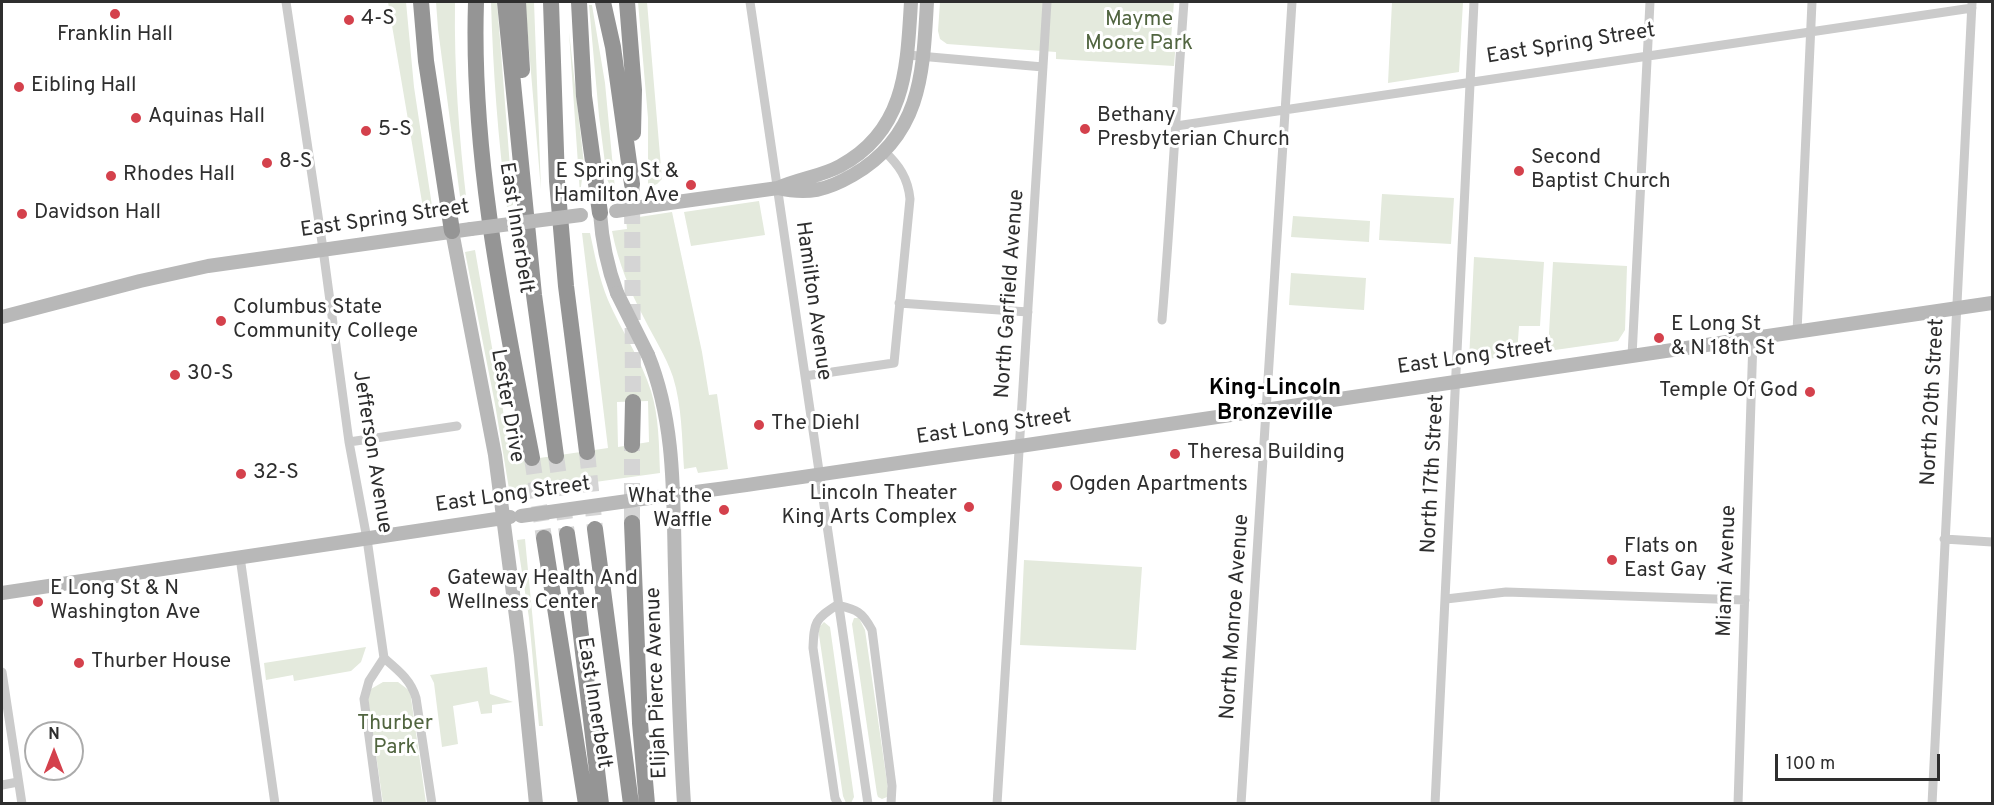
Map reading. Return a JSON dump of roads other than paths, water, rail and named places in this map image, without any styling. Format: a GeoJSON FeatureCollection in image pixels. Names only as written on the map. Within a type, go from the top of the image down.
{"type":"FeatureCollection","features":[{"type":"Feature","properties":{"kind":"highway"},"geometry":{"type":"LineString","coordinates":[[421,2],[426,61],[452,231]]}},
{"type":"Feature","properties":{"kind":"highway","name":"East Innerbelt"},"geometry":{"type":"LineString","coordinates":[[476,2],[475,84],[482,164],[503,300],[532,458]]}},
{"type":"Feature","properties":{"kind":"highway"},"geometry":{"type":"LineString","coordinates":[[505,2],[534,295],[556,456]]}},
{"type":"Feature","properties":{"kind":"highway"},"geometry":{"type":"LineString","coordinates":[[518,2],[523,98],[521,176]]}},
{"type":"Feature","properties":{"kind":"highway"},"geometry":{"type":"LineString","coordinates":[[550,2],[558,193],[566,286],[587,452]]}},
{"type":"Feature","properties":{"kind":"highway"},"geometry":{"type":"LineString","coordinates":[[579,2],[584,96],[608,212]]}},
{"type":"Feature","properties":{"kind":"highway"},"geometry":{"type":"LineString","coordinates":[[603,2],[613,46],[632,184],[634,90],[627,2]]}},
{"type":"Feature","properties":{"kind":"highway"},"geometry":{"type":"LineString","coordinates":[[632,445],[633,402]]}},
{"type":"Feature","properties":{"kind":"highway"},"geometry":{"type":"LineString","coordinates":[[632,523],[640,723],[647,804]]}},
{"type":"Feature","properties":{"kind":"highway"},"geometry":{"type":"LineString","coordinates":[[595,530],[632,804]]}},
{"type":"Feature","properties":{"kind":"highway"},"geometry":{"type":"LineString","coordinates":[[567,534],[601,804]]}},
{"type":"Feature","properties":{"kind":"highway","name":"East Innerbelt"},"geometry":{"type":"LineString","coordinates":[[544,538],[586,804]]}},
{"type":"Feature","properties":{"kind":"street","name":"Jefferson Avenue"},"geometry":{"type":"LineString","coordinates":[[286,2],[349,442],[367,539],[384,658]]}},
{"type":"Feature","properties":{"kind":"street","name":"Hamilton Avenue"},"geometry":{"type":"LineString","coordinates":[[750,2],[868,804]]}},
{"type":"Feature","properties":{"kind":"street"},"geometry":{"type":"LineString","coordinates":[[778,188],[839,166],[856,156],[882,131],[895,110],[903,84],[908,55],[912,2]]}},
{"type":"Feature","properties":{"kind":"street"},"geometry":{"type":"LineString","coordinates":[[778,188],[798,192],[826,188],[865,168],[895,139],[909,116],[918,88],[927,2]]}},
{"type":"Feature","properties":{"kind":"street","name":"North Garfield Avenue"},"geometry":{"type":"LineString","coordinates":[[997,804],[1047,2]]}},
{"type":"Feature","properties":{"kind":"street"},"geometry":{"type":"LineString","coordinates":[[1162,320],[1176,126],[1177,77],[1184,2]]}},
{"type":"Feature","properties":{"kind":"street","name":"North Monroe Avenue"},"geometry":{"type":"LineString","coordinates":[[1241,804],[1283,174],[1292,2]]}},
{"type":"Feature","properties":{"kind":"street","name":"North 17th Street"},"geometry":{"type":"LineString","coordinates":[[1435,804],[1474,2]]}},
{"type":"Feature","properties":{"kind":"street"},"geometry":{"type":"LineString","coordinates":[[1632,356],[1650,2]]}},
{"type":"Feature","properties":{"kind":"street"},"geometry":{"type":"LineString","coordinates":[[1797,332],[1812,2]]}},
{"type":"Feature","properties":{"kind":"street","name":"East Spring Street"},"geometry":{"type":"LineString","coordinates":[[1176,126],[1811,31],[1972,4]]}},
{"type":"Feature","properties":{"kind":"street","name":"North 20th Street"},"geometry":{"type":"LineString","coordinates":[[1932,804],[1972,4]]}},
{"type":"Feature","properties":{"kind":"street"},"geometry":{"type":"LineString","coordinates":[[908,55],[1043,67]]}},
{"type":"Feature","properties":{"kind":"street"},"geometry":{"type":"LineString","coordinates":[[805,376],[894,363],[910,199],[909,186],[902,171],[884,151]]}},
{"type":"Feature","properties":{"kind":"street","name":"East Spring Street"},"geometry":{"type":"LineString","coordinates":[[2,317],[182,272],[323,249],[778,188]]}},
{"type":"Feature","properties":{"kind":"street","name":"Elijah Pierce Avenue"},"geometry":{"type":"LineString","coordinates":[[608,212],[604,251],[617,293],[657,378],[669,430],[679,732],[684,804]]}},
{"type":"Feature","properties":{"kind":"street","name":"Lester Drive"},"geometry":{"type":"LineString","coordinates":[[452,231],[495,455],[521,655],[536,804]]}},
{"type":"Feature","properties":{"kind":"street"},"geometry":{"type":"LineString","coordinates":[[899,303],[1028,312]]}},
{"type":"Feature","properties":{"kind":"street","name":"East Long Street"},"geometry":{"type":"LineString","coordinates":[[2,592],[503,518],[1020,446],[1992,303]]}},
{"type":"Feature","properties":{"kind":"street","name":"Miami Avenue"},"geometry":{"type":"LineString","coordinates":[[1738,804],[1753,339]]}},
{"type":"Feature","properties":{"kind":"street"},"geometry":{"type":"LineString","coordinates":[[349,442],[456,426]]}},
{"type":"Feature","properties":{"kind":"street"},"geometry":{"type":"LineString","coordinates":[[1944,539],[1992,542]]}},
{"type":"Feature","properties":{"kind":"street"},"geometry":{"type":"LineString","coordinates":[[240,557],[275,804]]}},
{"type":"Feature","properties":{"kind":"street"},"geometry":{"type":"LineString","coordinates":[[1446,599],[1513,592],[1745,600]]}},
{"type":"Feature","properties":{"kind":"street"},"geometry":{"type":"LineString","coordinates":[[838,804],[835,798],[813,648],[813,631],[819,616],[837,605],[854,609],[865,616],[872,630],[892,786],[891,804]]}},
{"type":"Feature","properties":{"kind":"street"},"geometry":{"type":"LineString","coordinates":[[378,804],[364,699],[369,681],[384,658],[413,687],[432,804]]}},
{"type":"Feature","properties":{"kind":"street"},"geometry":{"type":"LineString","coordinates":[[2,672],[22,804]]}},
{"type":"Feature","properties":{"kind":"street"},"geometry":{"type":"LineString","coordinates":[[2,785],[18,782]]}},
{"type":"Feature","properties":{"kind":"tunnel"},"geometry":{"type":"LineString","coordinates":[[632,184],[633,402]]}},
{"type":"Feature","properties":{"kind":"tunnel"},"geometry":{"type":"LineString","coordinates":[[632,445],[632,523]]}},
{"type":"Feature","properties":{"kind":"tunnel"},"geometry":{"type":"LineString","coordinates":[[587,452],[595,529]]}},
{"type":"Feature","properties":{"kind":"tunnel"},"geometry":{"type":"LineString","coordinates":[[556,456],[567,534]]}},
{"type":"Feature","properties":{"kind":"tunnel"},"geometry":{"type":"LineString","coordinates":[[532,458],[544,538]]}},
{"type":"Feature","properties":{"kind":"place","name":"Franklin Hall"},"geometry":{"type":"Point","coordinates":[115,14]}},
{"type":"Feature","properties":{"kind":"place","name":"4-S"},"geometry":{"type":"Point","coordinates":[349,20]}},
{"type":"Feature","properties":{"kind":"place","name":"Eibling Hall"},"geometry":{"type":"Point","coordinates":[19,87]}},
{"type":"Feature","properties":{"kind":"place","name":"Aquinas Hall"},"geometry":{"type":"Point","coordinates":[136,118]}},
{"type":"Feature","properties":{"kind":"place","name":"Bethany Presbyterian Church"},"geometry":{"type":"Point","coordinates":[1085,129]}},
{"type":"Feature","properties":{"kind":"place","name":"5-S"},"geometry":{"type":"Point","coordinates":[366,131]}},
{"type":"Feature","properties":{"kind":"place","name":"8-S"},"geometry":{"type":"Point","coordinates":[267,163]}},
{"type":"Feature","properties":{"kind":"place","name":"Second Baptist Church"},"geometry":{"type":"Point","coordinates":[1519,171]}},
{"type":"Feature","properties":{"kind":"place","name":"Rhodes Hall"},"geometry":{"type":"Point","coordinates":[111,176]}},
{"type":"Feature","properties":{"kind":"place","name":"E Spring St & Hamilton Ave"},"geometry":{"type":"Point","coordinates":[691,185]}},
{"type":"Feature","properties":{"kind":"place","name":"Davidson Hall"},"geometry":{"type":"Point","coordinates":[22,214]}},
{"type":"Feature","properties":{"kind":"place","name":"Columbus State Community College"},"geometry":{"type":"Point","coordinates":[221,321]}},
{"type":"Feature","properties":{"kind":"place","name":"E Long St & N 18th St"},"geometry":{"type":"Point","coordinates":[1659,338]}},
{"type":"Feature","properties":{"kind":"place","name":"30-S"},"geometry":{"type":"Point","coordinates":[175,375]}},
{"type":"Feature","properties":{"kind":"place","name":"Temple Of God"},"geometry":{"type":"Point","coordinates":[1810,392]}},
{"type":"Feature","properties":{"kind":"place","name":"The Diehl"},"geometry":{"type":"Point","coordinates":[759,425]}},
{"type":"Feature","properties":{"kind":"place","name":"Theresa Building"},"geometry":{"type":"Point","coordinates":[1175,454]}},
{"type":"Feature","properties":{"kind":"place","name":"32-S"},"geometry":{"type":"Point","coordinates":[241,474]}},
{"type":"Feature","properties":{"kind":"place","name":"Ogden Apartments"},"geometry":{"type":"Point","coordinates":[1057,486]}},
{"type":"Feature","properties":{"kind":"place","name":"Lincoln Theater King Arts Complex"},"geometry":{"type":"Point","coordinates":[969,507]}},
{"type":"Feature","properties":{"kind":"place","name":"What the Waffle"},"geometry":{"type":"Point","coordinates":[724,510]}},
{"type":"Feature","properties":{"kind":"place","name":"Flats on East Gay"},"geometry":{"type":"Point","coordinates":[1612,560]}},
{"type":"Feature","properties":{"kind":"place","name":"Gateway Health And Wellness Center"},"geometry":{"type":"Point","coordinates":[435,592]}},
{"type":"Feature","properties":{"kind":"place","name":"E Long St & N Washington Ave"},"geometry":{"type":"Point","coordinates":[38,602]}},
{"type":"Feature","properties":{"kind":"place","name":"Thurber House"},"geometry":{"type":"Point","coordinates":[79,663]}},
{"type":"Feature","properties":{"kind":"district","name":"King-Lincoln Bronzeville"},"geometry":{"type":"Point","coordinates":[1275,402]}},
{"type":"Feature","properties":{"kind":"park label","name":"Mayme Moore Park"},"geometry":{"type":"Point","coordinates":[1139,33]}},
{"type":"Feature","properties":{"kind":"park label","name":"Thurber Park"},"geometry":{"type":"Point","coordinates":[395,737]}}]}
